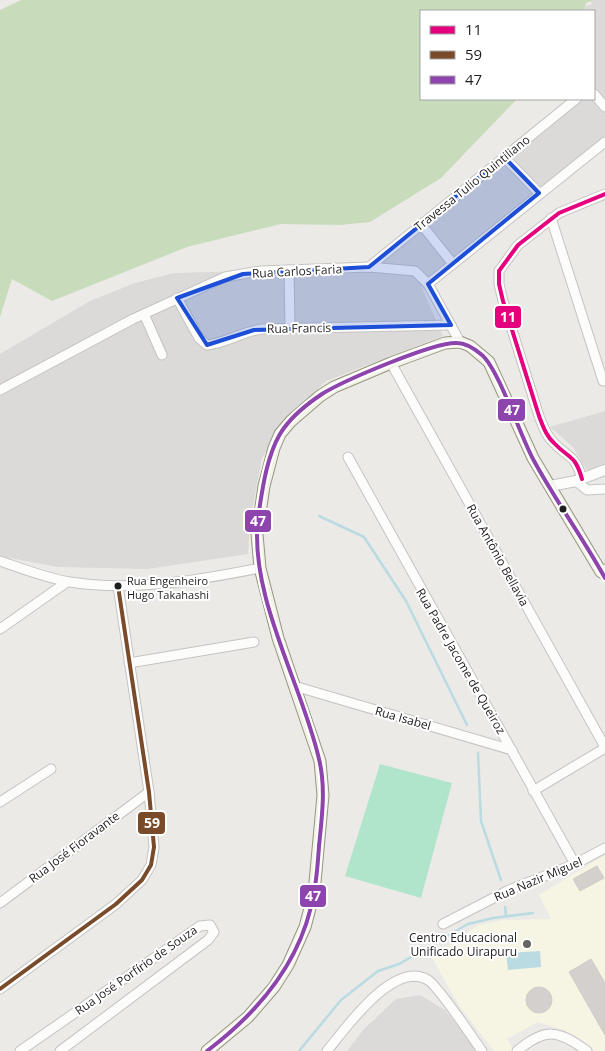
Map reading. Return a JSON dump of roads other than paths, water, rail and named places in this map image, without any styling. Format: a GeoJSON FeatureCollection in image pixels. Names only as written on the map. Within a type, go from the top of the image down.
{"type":"FeatureCollection","features":[{"type":"Feature","properties":{"kind":"main road"},"geometry":{"type":"LineString","coordinates":[[207,1051],[248,1017],[274,987],[288,965],[305,927],[314,893],[323,795],[320,761],[278,638],[260,568],[257,534],[258,518],[267,474],[280,434],[291,421],[320,396],[426,349],[445,343],[460,342],[470,346],[489,362],[532,458],[604,573]]}},
{"type":"Feature","properties":{"kind":"street"},"geometry":{"type":"LineString","coordinates":[[595,95],[605,107]]}},
{"type":"Feature","properties":{"kind":"street","name":"Travessa Tulio Quintiliano"},"geometry":{"type":"LineString","coordinates":[[370,267],[575,100]]}},
{"type":"Feature","properties":{"kind":"street"},"geometry":{"type":"LineString","coordinates":[[428,284],[539,193],[605,142]]}},
{"type":"Feature","properties":{"kind":"street"},"geometry":{"type":"LineString","coordinates":[[504,157],[539,193]]}},
{"type":"Feature","properties":{"kind":"street"},"geometry":{"type":"LineString","coordinates":[[605,194],[551,218],[518,245],[499,271],[499,284],[546,433],[555,445],[573,458],[579,480],[587,490],[605,490]]}},
{"type":"Feature","properties":{"kind":"street"},"geometry":{"type":"LineString","coordinates":[[551,218],[603,381]]}},
{"type":"Feature","properties":{"kind":"street"},"geometry":{"type":"LineString","coordinates":[[421,224],[453,264]]}},
{"type":"Feature","properties":{"kind":"street","name":"Rua Carlos Faria"},"geometry":{"type":"LineString","coordinates":[[0,390],[178,298],[225,277],[260,271],[370,267],[407,268],[420,274],[428,284],[460,342]]}},
{"type":"Feature","properties":{"kind":"street"},"geometry":{"type":"LineString","coordinates":[[288,270],[290,328]]}},
{"type":"Feature","properties":{"kind":"street","name":"Rua Francis"},"geometry":{"type":"LineString","coordinates":[[178,298],[199,338],[207,345],[217,344],[248,331],[290,328],[451,325]]}},
{"type":"Feature","properties":{"kind":"street"},"geometry":{"type":"LineString","coordinates":[[144,314],[162,355]]}},
{"type":"Feature","properties":{"kind":"street","name":"Rua Antônio Bellavia"},"geometry":{"type":"LineString","coordinates":[[391,364],[605,748]]}},
{"type":"Feature","properties":{"kind":"street","name":"Rua Padre Jacome de Queiroz"},"geometry":{"type":"LineString","coordinates":[[348,457],[574,864]]}},
{"type":"Feature","properties":{"kind":"street"},"geometry":{"type":"LineString","coordinates":[[550,486],[579,480],[605,470]]}},
{"type":"Feature","properties":{"kind":"street"},"geometry":{"type":"LineString","coordinates":[[0,561],[67,582],[118,586],[208,578],[260,568]]}},
{"type":"Feature","properties":{"kind":"street"},"geometry":{"type":"LineString","coordinates":[[0,629],[67,582]]}},
{"type":"Feature","properties":{"kind":"street"},"geometry":{"type":"LineString","coordinates":[[0,989],[116,904],[142,880],[151,866],[154,847],[149,792],[118,586]]}},
{"type":"Feature","properties":{"kind":"street"},"geometry":{"type":"LineString","coordinates":[[129,663],[254,642]]}},
{"type":"Feature","properties":{"kind":"street","name":"Rua Isabel"},"geometry":{"type":"LineString","coordinates":[[294,686],[512,750]]}},
{"type":"Feature","properties":{"kind":"street"},"geometry":{"type":"LineString","coordinates":[[533,791],[605,748]]}},
{"type":"Feature","properties":{"kind":"street"},"geometry":{"type":"LineString","coordinates":[[0,802],[51,769]]}},
{"type":"Feature","properties":{"kind":"street","name":"Rua José Fioravante"},"geometry":{"type":"LineString","coordinates":[[0,902],[149,792]]}},
{"type":"Feature","properties":{"kind":"street","name":"Rua Nazir Miguel"},"geometry":{"type":"LineString","coordinates":[[443,924],[509,890],[574,864],[605,848]]}},
{"type":"Feature","properties":{"kind":"street","name":"Rua José Porfírio de Souza"},"geometry":{"type":"LineString","coordinates":[[20,1051],[200,926],[210,925],[213,928],[214,932],[208,940],[60,1051]]}},
{"type":"Feature","properties":{"kind":"street"},"geometry":{"type":"LineString","coordinates":[[327,1051],[382,990],[394,981],[420,978],[428,980],[438,991],[482,1051]]}},
{"type":"Feature","properties":{"kind":"street"},"geometry":{"type":"LineString","coordinates":[[519,1050],[536,1036],[552,1033],[572,1040],[588,1051]]}},
{"type":"Feature","properties":{"kind":"water"},"geometry":{"type":"Polygon","coordinates":[[[540,951],[541,967],[508,970],[506,953],[540,951]]]}},
{"type":"Feature","properties":{"kind":"waterway"},"geometry":{"type":"LineString","coordinates":[[319,516],[364,537],[406,601],[467,725]]}},
{"type":"Feature","properties":{"kind":"waterway"},"geometry":{"type":"LineString","coordinates":[[478,753],[481,821],[501,880]]}},
{"type":"Feature","properties":{"kind":"waterway"},"geometry":{"type":"LineString","coordinates":[[505,907],[506,915]]}},
{"type":"Feature","properties":{"kind":"waterway"},"geometry":{"type":"LineString","coordinates":[[299,1051],[341,1000],[378,971],[399,964],[468,924],[493,918],[533,913]]}},
{"type":"Feature","properties":{"kind":"place","name":"Rua Engenheiro Hugo Takahashi"},"geometry":{"type":"Point","coordinates":[118,586]}},
{"type":"Feature","properties":{"kind":"place","name":"Centro Educacional Unificado Uirapuru"},"geometry":{"type":"Point","coordinates":[527,944]}}]}
